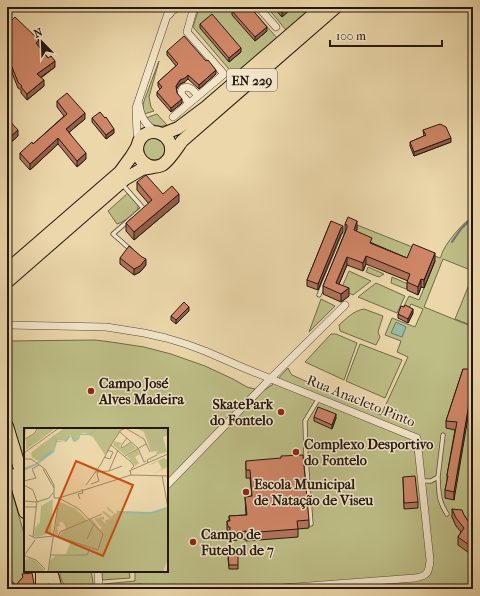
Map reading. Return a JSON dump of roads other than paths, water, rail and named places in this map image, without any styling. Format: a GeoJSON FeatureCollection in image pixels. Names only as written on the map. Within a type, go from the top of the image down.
{"type":"FeatureCollection","features":[{"type":"Feature","properties":{"kind":"main road","name":"EN 229"},"geometry":{"type":"LineString","coordinates":[[7,270],[120,172],[138,144],[146,135],[178,128],[206,107],[322,7]]}},
{"type":"Feature","properties":{"kind":"main road","name":"EN 229"},"geometry":{"type":"LineString","coordinates":[[7,282],[121,183],[143,169],[165,163],[182,141],[336,7]]}},
{"type":"Feature","properties":{"kind":"main road"},"geometry":{"type":"LineString","coordinates":[[160,133],[168,138],[171,144],[172,150],[170,156]]}},
{"type":"Feature","properties":{"kind":"main road"},"geometry":{"type":"LineString","coordinates":[[138,144],[138,154],[142,161],[148,166],[153,167]]}},
{"type":"Feature","properties":{"kind":"main road"},"geometry":{"type":"LineString","coordinates":[[7,426],[24,482]]}},
{"type":"Feature","properties":{"kind":"main road"},"geometry":{"type":"LineString","coordinates":[[7,452],[24,509]]}},
{"type":"Feature","properties":{"kind":"main road"},"geometry":{"type":"LineString","coordinates":[[42,572],[42,589]]}},
{"type":"Feature","properties":{"kind":"main road"},"geometry":{"type":"LineString","coordinates":[[51,572],[57,588]]}},
{"type":"Feature","properties":{"kind":"street"},"geometry":{"type":"LineString","coordinates":[[138,144],[136,108],[170,7]]}},
{"type":"Feature","properties":{"kind":"street"},"geometry":{"type":"LineString","coordinates":[[167,16],[179,7]]}},
{"type":"Feature","properties":{"kind":"street"},"geometry":{"type":"LineString","coordinates":[[173,117],[224,74],[187,32],[194,7]]}},
{"type":"Feature","properties":{"kind":"street"},"geometry":{"type":"LineString","coordinates":[[258,7],[276,27]]}},
{"type":"Feature","properties":{"kind":"street"},"geometry":{"type":"LineString","coordinates":[[189,103],[182,95],[181,92],[183,88],[188,86],[190,87],[198,96]]}},
{"type":"Feature","properties":{"kind":"street"},"geometry":{"type":"LineString","coordinates":[[138,101],[146,124],[160,133]]}},
{"type":"Feature","properties":{"kind":"street"},"geometry":{"type":"LineString","coordinates":[[168,484],[270,379],[345,305]]}},
{"type":"Feature","properties":{"kind":"street","name":"Rua Anacleto Pinto"},"geometry":{"type":"LineString","coordinates":[[9,326],[41,325],[106,327],[166,338],[205,350],[270,379],[417,438],[430,560],[429,570],[426,575],[420,577],[364,586]]}},
{"type":"Feature","properties":{"kind":"street"},"geometry":{"type":"LineString","coordinates":[[98,572],[99,589]]}},
{"type":"Feature","properties":{"kind":"street"},"geometry":{"type":"LineString","coordinates":[[269,589],[364,586]]}},
{"type":"Feature","properties":{"kind":"lane"},"geometry":{"type":"LineString","coordinates":[[121,183],[143,208],[112,234],[134,252]]}},
{"type":"Feature","properties":{"kind":"lane"},"geometry":{"type":"LineString","coordinates":[[319,295],[344,235]]}},
{"type":"Feature","properties":{"kind":"lane"},"geometry":{"type":"LineString","coordinates":[[311,524],[305,421],[320,398]]}},
{"type":"Feature","properties":{"kind":"lane"},"geometry":{"type":"LineString","coordinates":[[443,435],[438,477],[439,496],[442,506],[447,514]]}},
{"type":"Feature","properties":{"kind":"lane"},"geometry":{"type":"LineString","coordinates":[[422,481],[431,481],[438,477]]}},
{"type":"Feature","properties":{"kind":"waterway"},"geometry":{"type":"LineString","coordinates":[[452,242],[464,226],[473,219]]}},
{"type":"Feature","properties":{"kind":"place","name":"Campo José Alves Madeira"},"geometry":{"type":"Point","coordinates":[91,391]}},
{"type":"Feature","properties":{"kind":"place","name":"SkatePark do Fontelo"},"geometry":{"type":"Point","coordinates":[281,412]}},
{"type":"Feature","properties":{"kind":"place","name":"Complexo Desportivo do Fontelo"},"geometry":{"type":"Point","coordinates":[296,452]}},
{"type":"Feature","properties":{"kind":"place","name":"Escola Municipal de Natação de Viseu"},"geometry":{"type":"Point","coordinates":[246,492]}},
{"type":"Feature","properties":{"kind":"place","name":"Campo de Futebol de 7"},"geometry":{"type":"Point","coordinates":[193,542]}}]}
